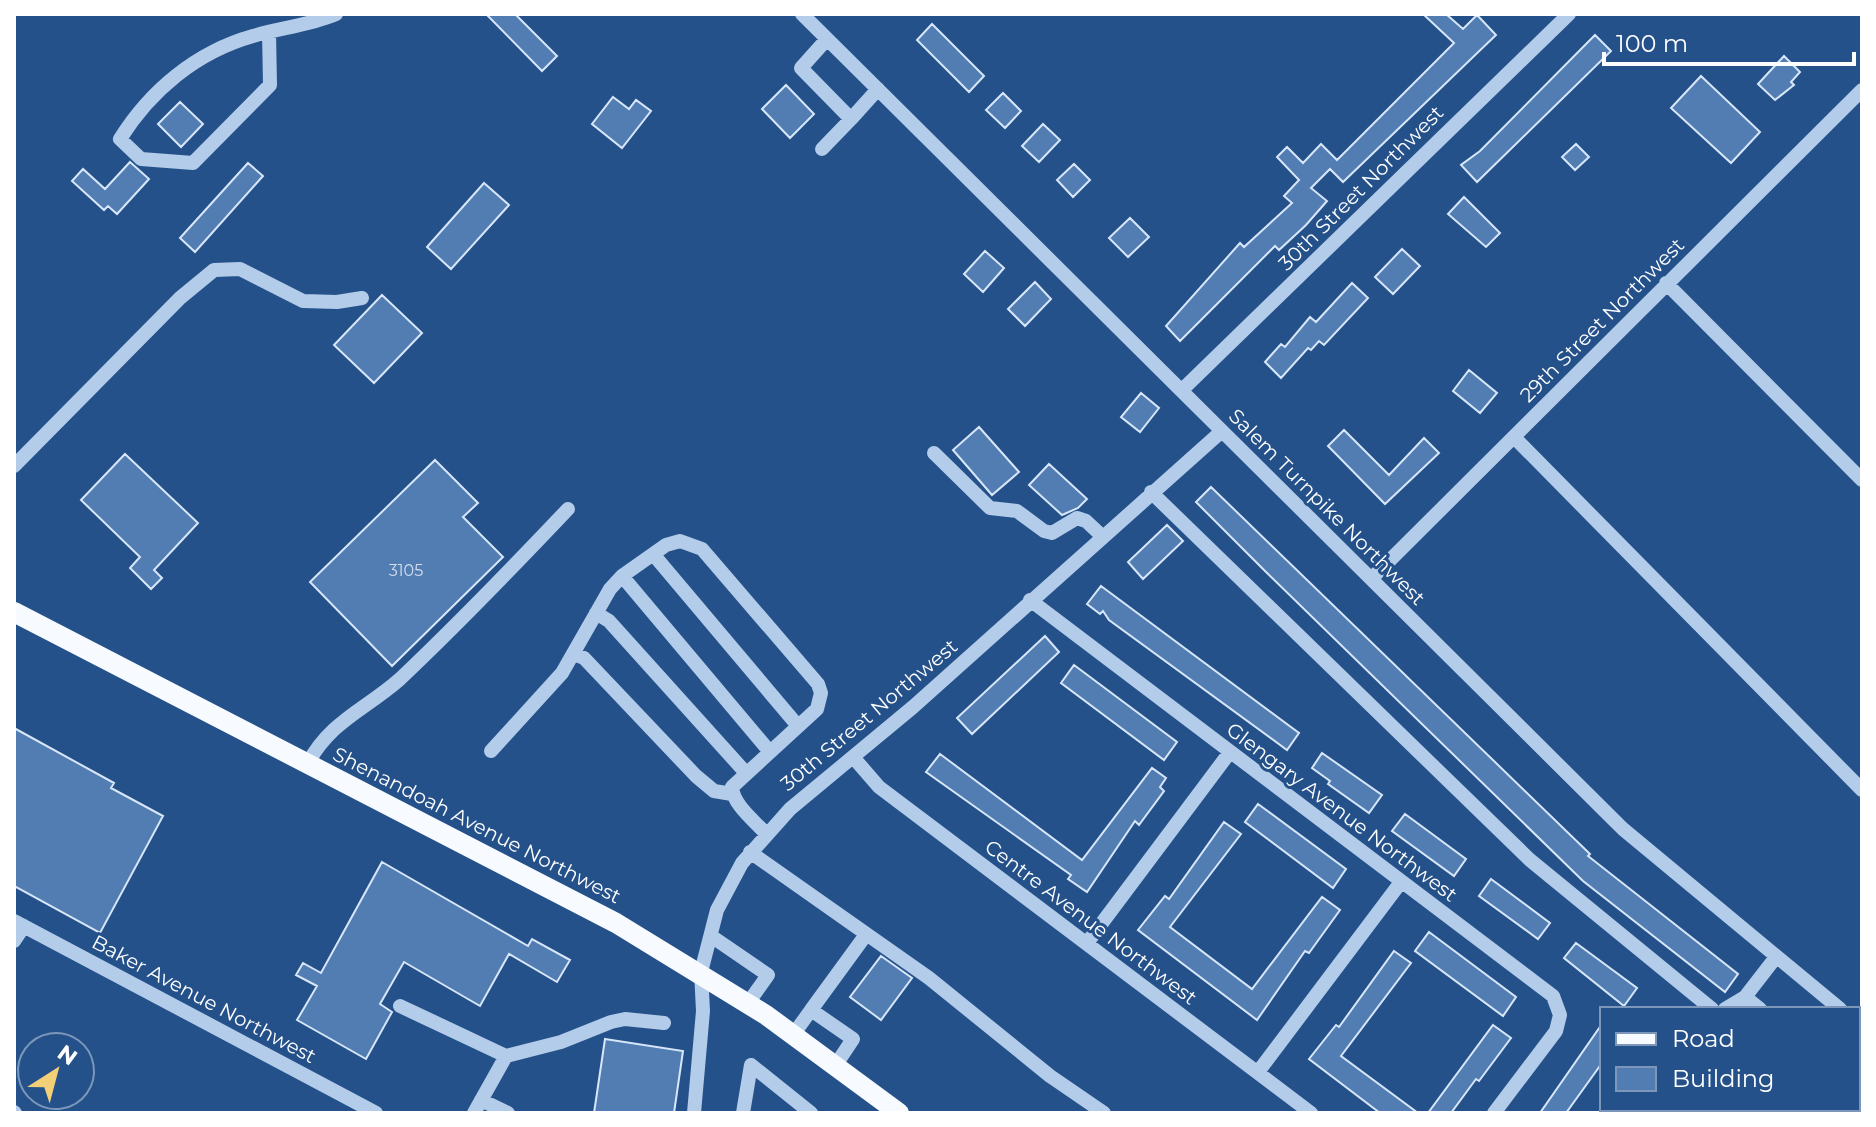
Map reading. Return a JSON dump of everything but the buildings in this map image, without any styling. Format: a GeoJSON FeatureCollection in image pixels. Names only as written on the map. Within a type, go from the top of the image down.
{"type":"FeatureCollection","features":[{"type":"Feature","properties":{"kind":"main road","name":"Shenandoah Avenue Northwest"},"geometry":{"type":"LineString","coordinates":[[14,612],[616,923],[748,1003],[899,1113]]}},
{"type":"Feature","properties":{"kind":"street"},"geometry":{"type":"LineString","coordinates":[[269,32],[270,85],[193,163],[141,159],[120,139],[138,110],[194,62],[221,47],[269,32],[336,14]]}},
{"type":"Feature","properties":{"kind":"street","name":"Salem Turnpike Northwest"},"geometry":{"type":"LineString","coordinates":[[803,14],[1623,829],[1838,1007]]}},
{"type":"Feature","properties":{"kind":"street","name":"30th Street Northwest"},"geometry":{"type":"LineString","coordinates":[[1182,390],[1569,14]]}},
{"type":"Feature","properties":{"kind":"street"},"geometry":{"type":"LineString","coordinates":[[827,39],[801,68],[851,119]]}},
{"type":"Feature","properties":{"kind":"street"},"geometry":{"type":"LineString","coordinates":[[822,149],[878,89]]}},
{"type":"Feature","properties":{"kind":"street","name":"29th Street Northwest"},"geometry":{"type":"LineString","coordinates":[[1371,579],[1862,90]]}},
{"type":"Feature","properties":{"kind":"street"},"geometry":{"type":"LineString","coordinates":[[14,466],[180,298],[214,270],[240,269],[303,301],[322,303],[362,298]]}},
{"type":"Feature","properties":{"kind":"street"},"geometry":{"type":"LineString","coordinates":[[1666,283],[1862,480]]}},
{"type":"Feature","properties":{"kind":"street","name":"30th Street Northwest"},"geometry":{"type":"LineString","coordinates":[[694,1113],[703,1011],[701,972],[727,885],[750,852],[790,809],[1222,431]]}},
{"type":"Feature","properties":{"kind":"street"},"geometry":{"type":"LineString","coordinates":[[1514,437],[1862,790]]}},
{"type":"Feature","properties":{"kind":"street"},"geometry":{"type":"LineString","coordinates":[[934,453],[990,508],[1017,511],[1044,531],[1052,533],[1077,518],[1086,521],[1102,536]]}},
{"type":"Feature","properties":{"kind":"street"},"geometry":{"type":"LineString","coordinates":[[1151,492],[1530,860],[1710,1007]]}},
{"type":"Feature","properties":{"kind":"street"},"geometry":{"type":"LineString","coordinates":[[307,765],[330,731],[398,680],[490,592],[568,509]]}},
{"type":"Feature","properties":{"kind":"street"},"geometry":{"type":"LineString","coordinates":[[491,751],[562,673],[596,613],[622,576],[653,554],[680,541],[702,549],[818,684],[821,701],[798,726],[735,782],[732,794]]}},
{"type":"Feature","properties":{"kind":"street"},"geometry":{"type":"LineString","coordinates":[[653,554],[798,726]]}},
{"type":"Feature","properties":{"kind":"street"},"geometry":{"type":"LineString","coordinates":[[622,576],[770,752]]}},
{"type":"Feature","properties":{"kind":"street","name":"Glengary Avenue Northwest"},"geometry":{"type":"LineString","coordinates":[[1030,600],[1553,996],[1560,1015],[1558,1025],[1494,1113]]}},
{"type":"Feature","properties":{"kind":"street"},"geometry":{"type":"LineString","coordinates":[[596,613],[609,621],[746,773]]}},
{"type":"Feature","properties":{"kind":"street"},"geometry":{"type":"LineString","coordinates":[[574,654],[584,658],[696,776],[714,791],[732,794],[766,834]]}},
{"type":"Feature","properties":{"kind":"street"},"geometry":{"type":"LineString","coordinates":[[1087,943],[1230,752]]}},
{"type":"Feature","properties":{"kind":"street","name":"Centre Avenue Northwest"},"geometry":{"type":"LineString","coordinates":[[853,757],[879,787],[1311,1113]]}},
{"type":"Feature","properties":{"kind":"street"},"geometry":{"type":"LineString","coordinates":[[750,852],[865,936],[929,978],[1050,1076],[1104,1113]]}},
{"type":"Feature","properties":{"kind":"street"},"geometry":{"type":"LineString","coordinates":[[1258,1072],[1401,882]]}},
{"type":"Feature","properties":{"kind":"street"},"geometry":{"type":"LineString","coordinates":[[14,941],[19,923]]}},
{"type":"Feature","properties":{"kind":"street","name":"Baker Avenue Northwest"},"geometry":{"type":"LineString","coordinates":[[19,923],[376,1113]]}},
{"type":"Feature","properties":{"kind":"street"},"geometry":{"type":"LineString","coordinates":[[711,936],[768,975],[748,1003]]}},
{"type":"Feature","properties":{"kind":"street"},"geometry":{"type":"LineString","coordinates":[[793,1035],[865,936]]}},
{"type":"Feature","properties":{"kind":"street"},"geometry":{"type":"LineString","coordinates":[[1728,1007],[1745,997],[1776,957]]}},
{"type":"Feature","properties":{"kind":"street"},"geometry":{"type":"LineString","coordinates":[[1745,997],[1758,1007]]}},
{"type":"Feature","properties":{"kind":"street"},"geometry":{"type":"LineString","coordinates":[[400,1006],[506,1056],[561,1042],[625,1019],[664,1023]]}},
{"type":"Feature","properties":{"kind":"street"},"geometry":{"type":"LineString","coordinates":[[811,1010],[853,1039],[835,1066]]}},
{"type":"Feature","properties":{"kind":"street"},"geometry":{"type":"LineString","coordinates":[[477,1107],[506,1056]]}},
{"type":"Feature","properties":{"kind":"street"},"geometry":{"type":"LineString","coordinates":[[743,1113],[751,1065],[811,1113]]}},
{"type":"Feature","properties":{"kind":"street"},"geometry":{"type":"LineString","coordinates":[[477,1107],[491,1113]]}},
{"type":"Feature","properties":{"kind":"street"},"geometry":{"type":"LineString","coordinates":[[477,1107],[508,1113]]}}]}
